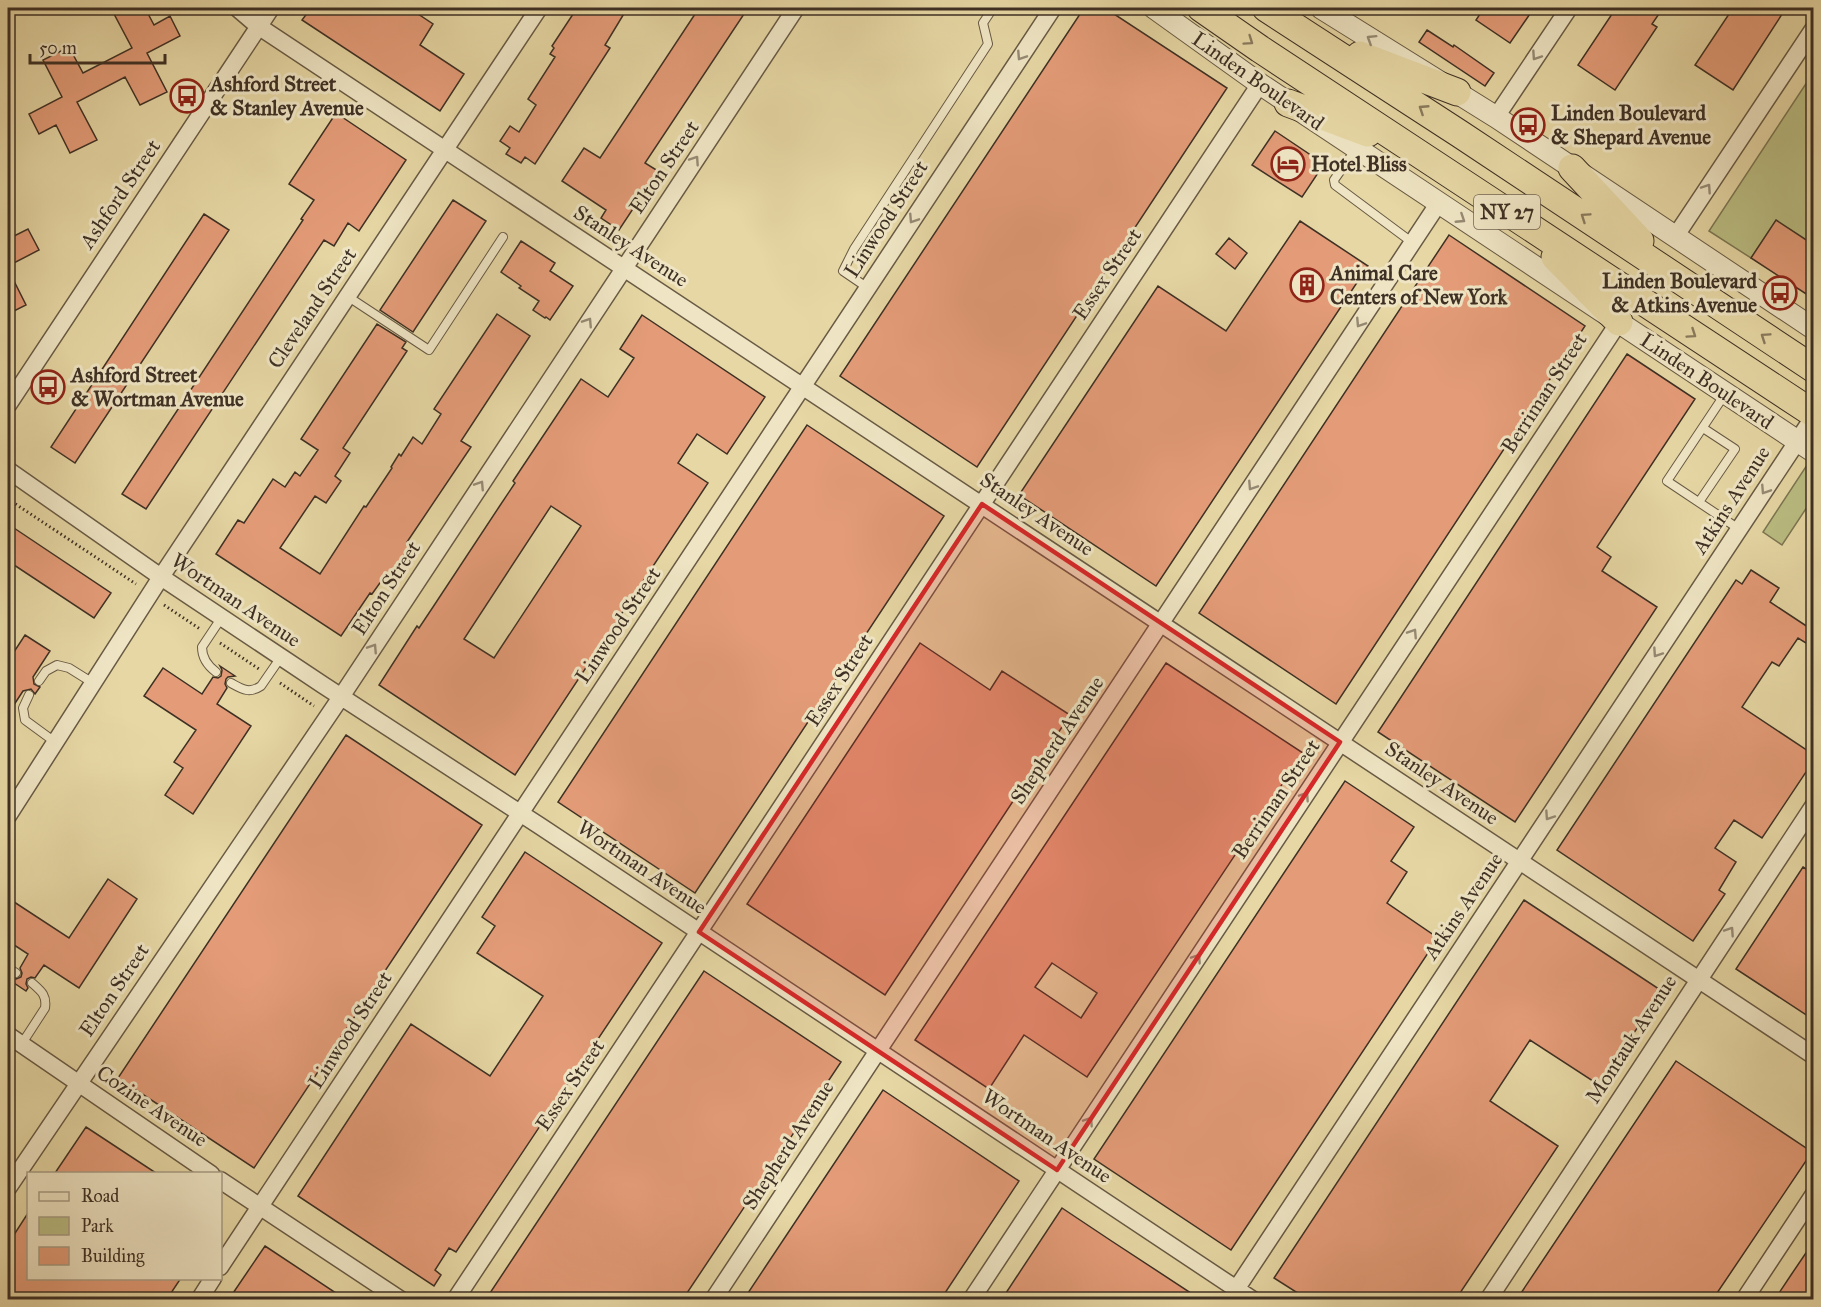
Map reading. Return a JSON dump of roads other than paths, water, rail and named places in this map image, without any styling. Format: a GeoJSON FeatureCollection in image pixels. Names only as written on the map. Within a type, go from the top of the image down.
{"type":"FeatureCollection","features":[{"type":"Feature","properties":{"kind":"highway","name":"Linden Boulevard"},"geometry":{"type":"LineString","coordinates":[[1201,8],[1270,56],[1814,415]]}},
{"type":"Feature","properties":{"kind":"highway","name":"NY 27"},"geometry":{"type":"LineString","coordinates":[[1266,8],[1814,369]]}},
{"type":"Feature","properties":{"kind":"highway"},"geometry":{"type":"LineString","coordinates":[[1311,36],[1456,92]]}},
{"type":"Feature","properties":{"kind":"highway"},"geometry":{"type":"LineString","coordinates":[[1288,103],[1416,152]]}},
{"type":"Feature","properties":{"kind":"highway"},"geometry":{"type":"LineString","coordinates":[[1572,168],[1671,274]]}},
{"type":"Feature","properties":{"kind":"highway"},"geometry":{"type":"LineString","coordinates":[[1519,219],[1618,322]]}},
{"type":"Feature","properties":{"kind":"street","name":"Stanley Avenue"},"geometry":{"type":"LineString","coordinates":[[237,8],[258,26],[444,150],[1814,1056]]}},
{"type":"Feature","properties":{"kind":"street","name":"Ashford Street"},"geometry":{"type":"LineString","coordinates":[[8,405],[271,8]]}},
{"type":"Feature","properties":{"kind":"street","name":"Cleveland Street"},"geometry":{"type":"LineString","coordinates":[[8,816],[162,577],[539,8]]}},
{"type":"Feature","properties":{"kind":"street","name":"Elton Street"},"geometry":{"type":"LineString","coordinates":[[8,1188],[341,697],[796,8]]}},
{"type":"Feature","properties":{"kind":"street","name":"Linwood Street"},"geometry":{"type":"LineString","coordinates":[[222,1264],[1053,8]]}},
{"type":"Feature","properties":{"kind":"street","name":"Linden Boulevard"},"geometry":{"type":"LineString","coordinates":[[1154,8],[1356,149],[1805,447]]}},
{"type":"Feature","properties":{"kind":"street"},"geometry":{"type":"LineString","coordinates":[[1321,8],[1496,117],[1814,328]]}},
{"type":"Feature","properties":{"kind":"street"},"geometry":{"type":"LineString","coordinates":[[1496,117],[1569,8]]}},
{"type":"Feature","properties":{"kind":"street"},"geometry":{"type":"LineString","coordinates":[[1675,237],[1814,28]]}},
{"type":"Feature","properties":{"kind":"street","name":"Essex Street"},"geometry":{"type":"LineString","coordinates":[[455,1299],[1260,84]]}},
{"type":"Feature","properties":{"kind":"street","name":"Shepherd Avenue"},"geometry":{"type":"LineString","coordinates":[[713,1299],[1438,204]]}},
{"type":"Feature","properties":{"kind":"street","name":"Berriman Street"},"geometry":{"type":"LineString","coordinates":[[970,1299],[1618,322]]}},
{"type":"Feature","properties":{"kind":"street","name":"Atkins Avenue"},"geometry":{"type":"LineString","coordinates":[[1232,1294],[1739,529],[1805,447],[1814,415]]}},
{"type":"Feature","properties":{"kind":"street","name":"Wortman Avenue"},"geometry":{"type":"LineString","coordinates":[[8,470],[281,657],[1057,1170],[1232,1294],[1253,1299]]}},
{"type":"Feature","properties":{"kind":"street","name":"Montauk Avenue"},"geometry":{"type":"LineString","coordinates":[[1488,1299],[1814,805]]}},
{"type":"Feature","properties":{"kind":"street","name":"Cozine Avenue"},"geometry":{"type":"LineString","coordinates":[[14,1040],[210,1172]]}},
{"type":"Feature","properties":{"kind":"street"},"geometry":{"type":"LineString","coordinates":[[222,1181],[400,1299]]}},
{"type":"Feature","properties":{"kind":"street"},"geometry":{"type":"LineString","coordinates":[[1744,1299],[1814,1194]]}},
{"type":"Feature","properties":{"kind":"street"},"geometry":{"type":"LineString","coordinates":[[199,1299],[212,1280]]}},
{"type":"Feature","properties":{"kind":"lane"},"geometry":{"type":"LineString","coordinates":[[868,288],[843,271],[854,249],[988,44],[983,23],[993,8]]}},
{"type":"Feature","properties":{"kind":"lane"},"geometry":{"type":"LineString","coordinates":[[1356,149],[1334,180],[1335,185],[1413,243]]}},
{"type":"Feature","properties":{"kind":"lane"},"geometry":{"type":"LineString","coordinates":[[348,296],[429,350],[503,237]]}},
{"type":"Feature","properties":{"kind":"lane"},"geometry":{"type":"LineString","coordinates":[[1726,394],[1667,481],[1739,529]]}},
{"type":"Feature","properties":{"kind":"lane"},"geometry":{"type":"LineString","coordinates":[[1699,502],[1736,449],[1703,428]]}},
{"type":"Feature","properties":{"kind":"lane"},"geometry":{"type":"LineString","coordinates":[[216,672],[205,660],[202,647],[222,617]]}},
{"type":"Feature","properties":{"kind":"lane"},"geometry":{"type":"LineString","coordinates":[[231,683],[246,691],[261,686],[281,657]]}},
{"type":"Feature","properties":{"kind":"lane"},"geometry":{"type":"LineString","coordinates":[[39,681],[46,671],[57,665],[69,668],[93,683]]}},
{"type":"Feature","properties":{"kind":"lane"},"geometry":{"type":"LineString","coordinates":[[29,695],[23,708],[25,720],[55,742]]}},
{"type":"Feature","properties":{"kind":"lane"},"geometry":{"type":"LineString","coordinates":[[8,968],[16,974]]}},
{"type":"Feature","properties":{"kind":"lane"},"geometry":{"type":"LineString","coordinates":[[14,1040],[45,1008],[44,994],[32,983]]}},
{"type":"Feature","properties":{"kind":"place","name":"Ashford Street & Stanley Avenue"},"geometry":{"type":"Point","coordinates":[187,96]}},
{"type":"Feature","properties":{"kind":"place","name":"Linden Boulevard & Shepard Avenue"},"geometry":{"type":"Point","coordinates":[1528,125]}},
{"type":"Feature","properties":{"kind":"place","name":"Hotel Bliss"},"geometry":{"type":"Point","coordinates":[1288,164]}},
{"type":"Feature","properties":{"kind":"place","name":"Animal Care Centers of New York"},"geometry":{"type":"Point","coordinates":[1307,285]}},
{"type":"Feature","properties":{"kind":"place","name":"Linden Boulevard & Atkins Avenue"},"geometry":{"type":"Point","coordinates":[1780,293]}},
{"type":"Feature","properties":{"kind":"place","name":"Ashford Street & Wortman Avenue"},"geometry":{"type":"Point","coordinates":[48,387]}}]}
